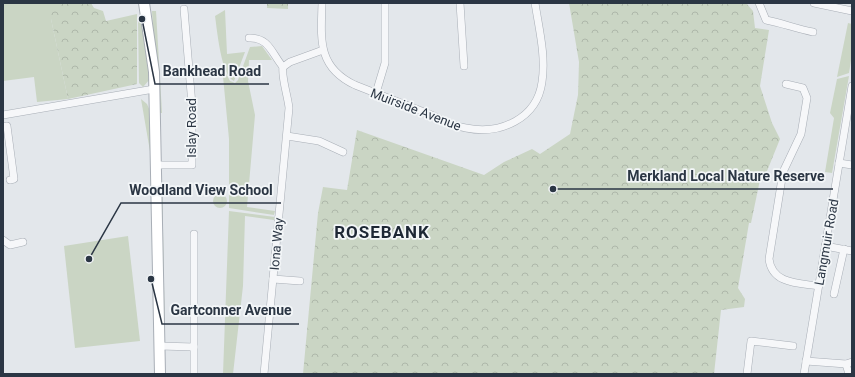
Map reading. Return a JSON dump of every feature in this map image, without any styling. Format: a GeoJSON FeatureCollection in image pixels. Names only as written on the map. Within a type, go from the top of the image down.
{"type":"FeatureCollection","features":[{"type":"Feature","properties":{"kind":"main road"},"geometry":{"type":"LineString","coordinates":[[144,3],[152,55],[154,89],[160,374]]}},
{"type":"Feature","properties":{"kind":"street","name":"Muirside Avenue"},"geometry":{"type":"LineString","coordinates":[[322,3],[322,50],[329,64],[339,76],[351,83],[466,128],[492,129],[519,119],[533,108],[538,100],[542,81],[542,47],[535,3]]}},
{"type":"Feature","properties":{"kind":"street"},"geometry":{"type":"LineString","coordinates":[[376,93],[385,63],[385,3]]}},
{"type":"Feature","properties":{"kind":"street"},"geometry":{"type":"LineString","coordinates":[[460,3],[464,66]]}},
{"type":"Feature","properties":{"kind":"street"},"geometry":{"type":"LineString","coordinates":[[759,3],[766,20],[790,24],[796,28],[813,32]]}},
{"type":"Feature","properties":{"kind":"street"},"geometry":{"type":"LineString","coordinates":[[814,3],[852,11]]}},
{"type":"Feature","properties":{"kind":"street","name":"Islay Road"},"geometry":{"type":"LineString","coordinates":[[156,165],[192,164],[191,98],[184,9]]}},
{"type":"Feature","properties":{"kind":"street","name":"Iona Way"},"geometry":{"type":"LineString","coordinates":[[249,38],[260,39],[268,44],[283,67],[282,74],[286,86],[288,108],[287,136],[264,374]]}},
{"type":"Feature","properties":{"kind":"street"},"geometry":{"type":"LineString","coordinates":[[283,67],[290,62],[322,50]]}},
{"type":"Feature","properties":{"kind":"street"},"geometry":{"type":"LineString","coordinates":[[786,84],[803,88],[807,98],[800,139],[782,172],[769,259],[772,271],[782,280],[818,286]]}},
{"type":"Feature","properties":{"kind":"street","name":"Langmuir Road"},"geometry":{"type":"LineString","coordinates":[[804,374],[852,86]]}},
{"type":"Feature","properties":{"kind":"street"},"geometry":{"type":"LineString","coordinates":[[3,115],[154,89]]}},
{"type":"Feature","properties":{"kind":"street"},"geometry":{"type":"LineString","coordinates":[[3,127],[7,126],[14,179],[10,180]]}},
{"type":"Feature","properties":{"kind":"street"},"geometry":{"type":"LineString","coordinates":[[287,136],[319,141],[344,152]]}},
{"type":"Feature","properties":{"kind":"street"},"geometry":{"type":"LineString","coordinates":[[839,163],[852,165]]}},
{"type":"Feature","properties":{"kind":"street"},"geometry":{"type":"LineString","coordinates":[[194,234],[194,374]]}},
{"type":"Feature","properties":{"kind":"street"},"geometry":{"type":"LineString","coordinates":[[3,240],[10,245],[23,242]]}},
{"type":"Feature","properties":{"kind":"street"},"geometry":{"type":"LineString","coordinates":[[825,246],[848,250],[834,294]]}},
{"type":"Feature","properties":{"kind":"street"},"geometry":{"type":"LineString","coordinates":[[273,279],[300,282]]}},
{"type":"Feature","properties":{"kind":"street"},"geometry":{"type":"LineString","coordinates":[[747,374],[751,341],[793,346]]}},
{"type":"Feature","properties":{"kind":"street"},"geometry":{"type":"LineString","coordinates":[[160,346],[194,347]]}},
{"type":"Feature","properties":{"kind":"street"},"geometry":{"type":"LineString","coordinates":[[806,361],[849,363],[849,374]]}},
{"type":"Feature","properties":{"kind":"green space"},"geometry":{"type":"Polygon","coordinates":[[[3,3],[51,3],[51,19],[68,99],[37,102],[34,77],[3,81],[3,3]]]}},
{"type":"Feature","properties":{"kind":"green space"},"geometry":{"type":"Polygon","coordinates":[[[51,3],[91,3],[94,8],[103,11],[106,21],[137,14],[137,84],[68,99],[51,19],[51,3]]]}},
{"type":"Feature","properties":{"kind":"green space"},"geometry":{"type":"Polygon","coordinates":[[[267,3],[288,3],[288,9],[267,8],[267,3]]]}},
{"type":"Feature","properties":{"kind":"green space"},"geometry":{"type":"Polygon","coordinates":[[[569,3],[746,3],[753,11],[755,28],[769,30],[760,86],[772,123],[780,139],[765,176],[761,175],[751,223],[749,223],[738,288],[745,299],[744,307],[721,310],[714,374],[303,374],[318,213],[323,187],[347,190],[357,130],[484,175],[504,162],[532,149],[540,154],[570,134],[578,95],[579,62],[569,3]]]}},
{"type":"Feature","properties":{"kind":"green space"},"geometry":{"type":"Polygon","coordinates":[[[225,10],[227,54],[245,52],[234,81],[226,71],[218,41],[215,16],[225,10]]]}},
{"type":"Feature","properties":{"kind":"green space"},"geometry":{"type":"Polygon","coordinates":[[[152,11],[156,11],[162,113],[158,113],[152,11]]]}},
{"type":"Feature","properties":{"kind":"green space"},"geometry":{"type":"Polygon","coordinates":[[[138,17],[141,17],[142,23],[144,23],[150,79],[143,87],[139,83],[138,17]]]}},
{"type":"Feature","properties":{"kind":"green space"},"geometry":{"type":"Polygon","coordinates":[[[848,23],[852,24],[852,54],[849,73],[837,77],[848,23]]]}},
{"type":"Feature","properties":{"kind":"green space"},"geometry":{"type":"Polygon","coordinates":[[[262,46],[272,60],[249,60],[248,81],[255,115],[247,207],[275,211],[274,215],[229,208],[229,139],[222,66],[230,81],[235,83],[238,80],[250,47],[262,46]]]}},
{"type":"Feature","properties":{"kind":"green space"},"geometry":{"type":"Polygon","coordinates":[[[849,76],[832,173],[825,172],[834,118],[830,113],[837,79],[849,76]]]}},
{"type":"Feature","properties":{"kind":"green space"},"geometry":{"type":"Polygon","coordinates":[[[141,99],[147,104],[150,111],[152,163],[141,99]]]}},
{"type":"Feature","properties":{"kind":"green space"},"geometry":{"type":"Polygon","coordinates":[[[161,171],[162,174],[165,336],[163,336],[161,171]]]}},
{"type":"Feature","properties":{"kind":"green space"},"geometry":{"type":"Polygon","coordinates":[[[217,194],[223,194],[227,198],[227,204],[223,208],[217,208],[213,204],[213,198],[217,194]]]}},
{"type":"Feature","properties":{"kind":"green space"},"geometry":{"type":"Polygon","coordinates":[[[229,211],[275,217],[274,220],[245,216],[243,286],[233,374],[223,374],[229,211]]]}},
{"type":"Feature","properties":{"kind":"green space"},"geometry":{"type":"Polygon","coordinates":[[[128,236],[140,341],[75,348],[64,246],[128,236]]]}},
{"type":"Feature","properties":{"kind":"place","name":"Bankhead Road"},"geometry":{"type":"Point","coordinates":[142,19]}},
{"type":"Feature","properties":{"kind":"place","name":"Merkland Local Nature Reserve"},"geometry":{"type":"Point","coordinates":[553,189]}},
{"type":"Feature","properties":{"kind":"place","name":"Woodland View School"},"geometry":{"type":"Point","coordinates":[89,259]}},
{"type":"Feature","properties":{"kind":"place","name":"Gartconner Avenue"},"geometry":{"type":"Point","coordinates":[151,279]}},
{"type":"Feature","properties":{"kind":"district","name":"ROSEBANK"},"geometry":{"type":"Point","coordinates":[382,232]}}]}
